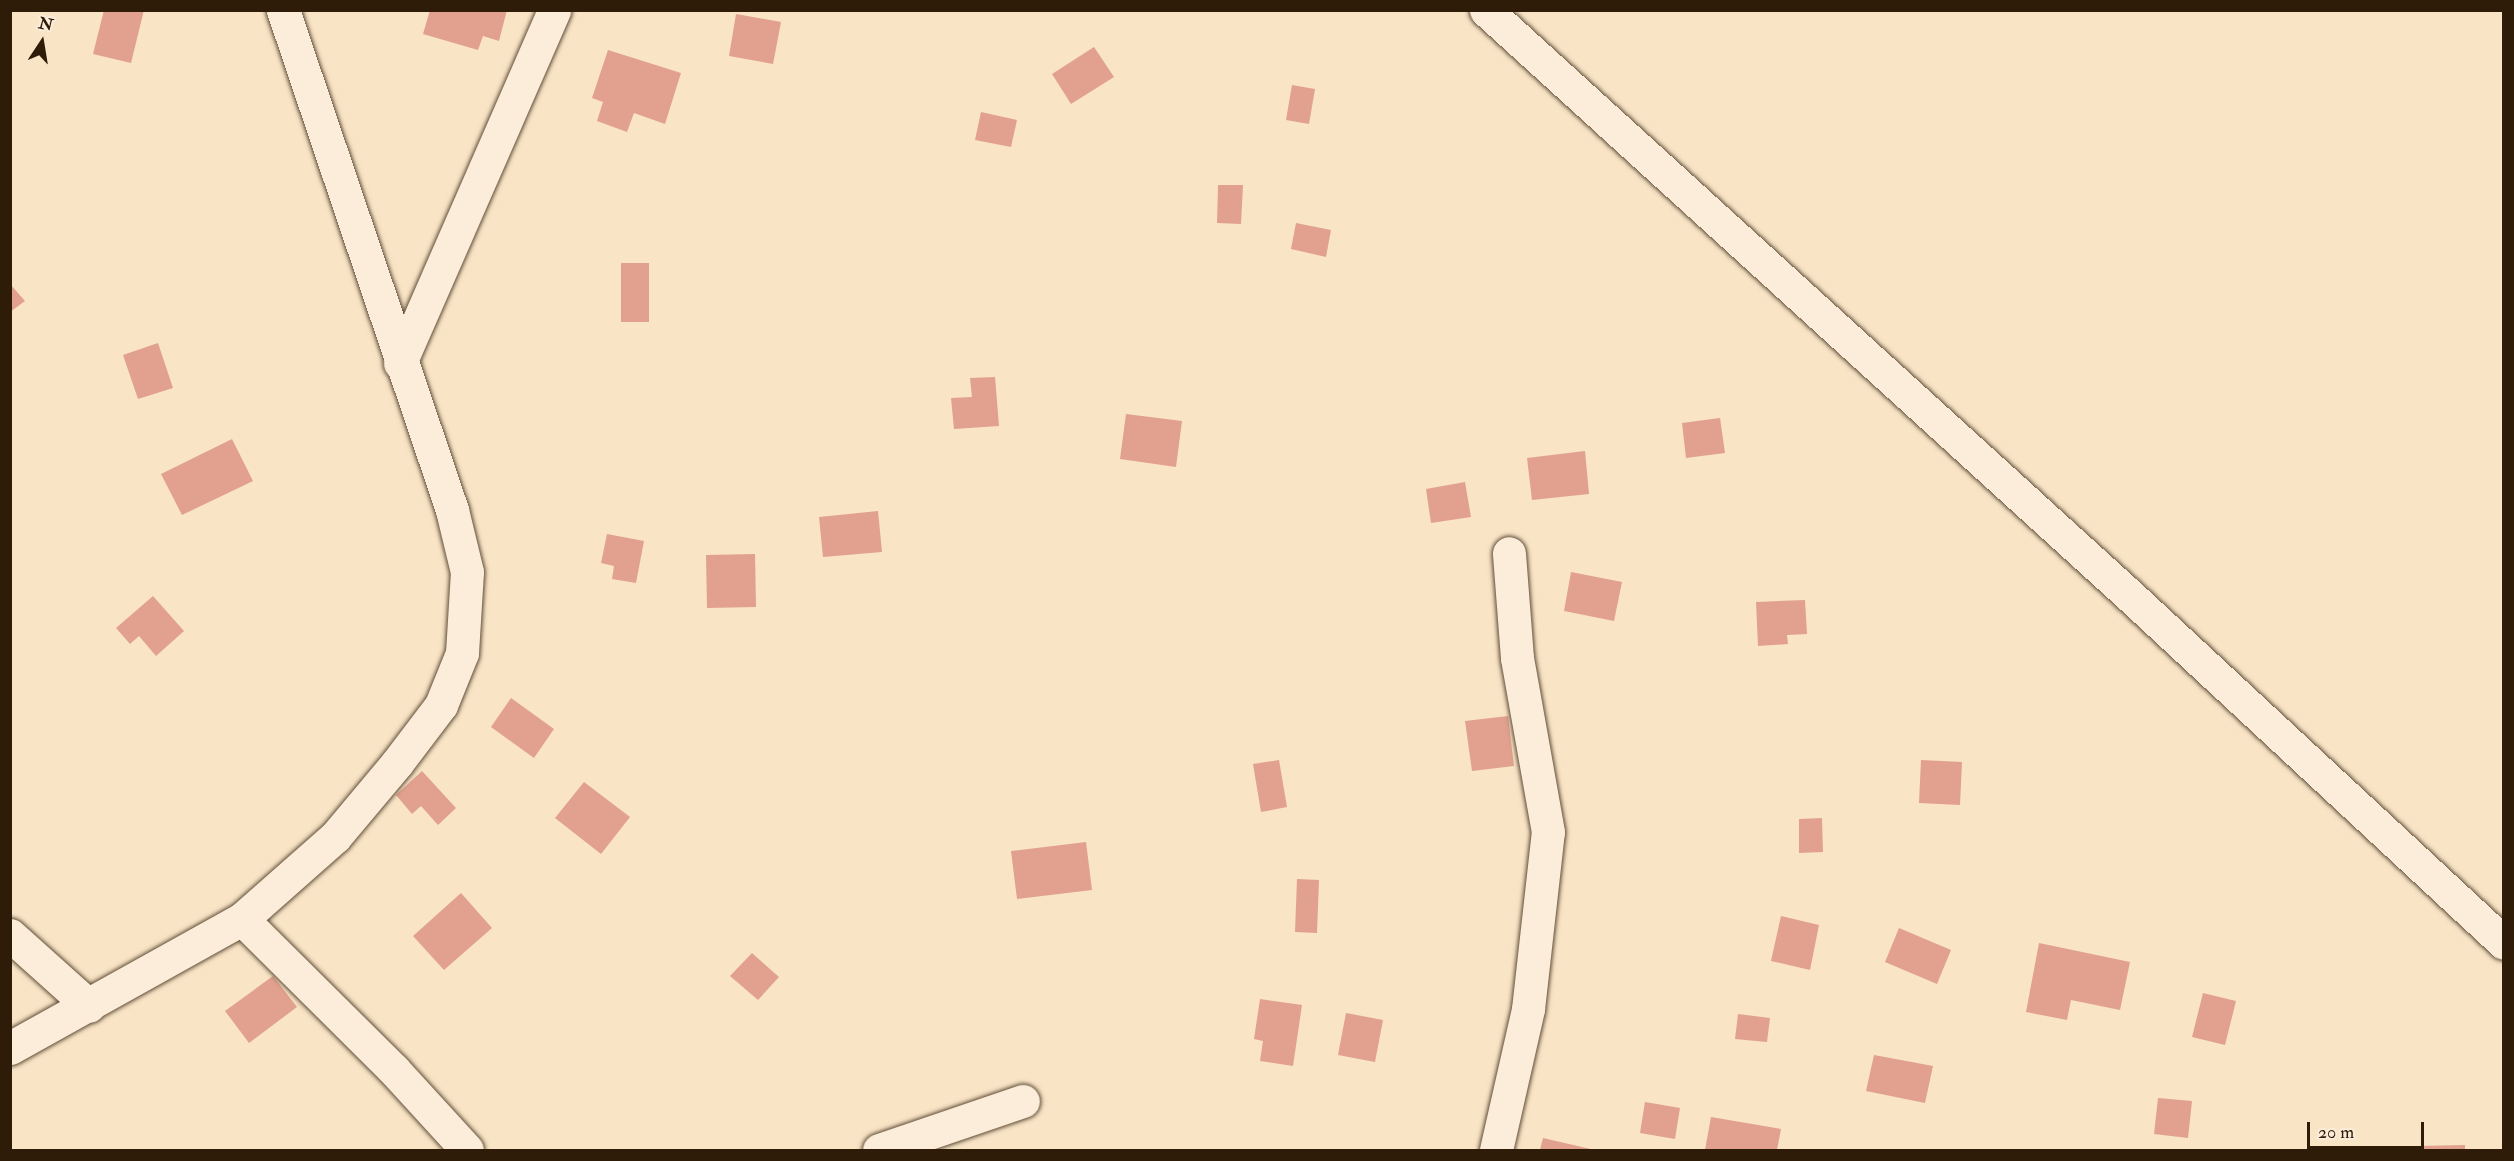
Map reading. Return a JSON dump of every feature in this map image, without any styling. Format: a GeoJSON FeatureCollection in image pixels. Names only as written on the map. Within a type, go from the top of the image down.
{"type":"FeatureCollection","features":[{"type":"Feature","properties":{"kind":"street"},"geometry":{"type":"LineString","coordinates":[[10,1048],[242,919],[335,837],[397,763],[441,705],[462,653],[466,572],[452,510],[400,363],[283,10]]}},
{"type":"Feature","properties":{"kind":"street"},"geometry":{"type":"LineString","coordinates":[[400,363],[554,10]]}},
{"type":"Feature","properties":{"kind":"street"},"geometry":{"type":"LineString","coordinates":[[1486,10],[2127,593],[2504,943]]}},
{"type":"Feature","properties":{"kind":"street"},"geometry":{"type":"LineString","coordinates":[[1496,1150],[1528,1010],[1548,832],[1516,658],[1509,553]]}},
{"type":"Feature","properties":{"kind":"street"},"geometry":{"type":"LineString","coordinates":[[242,919],[394,1070],[467,1150]]}},
{"type":"Feature","properties":{"kind":"street"},"geometry":{"type":"LineString","coordinates":[[10,935],[89,1006]]}},
{"type":"Feature","properties":{"kind":"street"},"geometry":{"type":"LineString","coordinates":[[879,1150],[1023,1101]]}},
{"type":"Feature","properties":{"kind":"building"},"geometry":{"type":"Polygon","coordinates":[[[104,10],[144,10],[131,63],[93,54],[104,10]]]}},
{"type":"Feature","properties":{"kind":"building"},"geometry":{"type":"Polygon","coordinates":[[[430,10],[507,10],[499,41],[483,36],[478,50],[423,34],[430,10]]]}},
{"type":"Feature","properties":{"kind":"building"},"geometry":{"type":"Polygon","coordinates":[[[736,14],[781,22],[773,64],[729,56],[736,14]]]}},
{"type":"Feature","properties":{"kind":"building"},"geometry":{"type":"Polygon","coordinates":[[[1094,47],[1114,77],[1071,104],[1052,74],[1094,47]]]}},
{"type":"Feature","properties":{"kind":"building"},"geometry":{"type":"Polygon","coordinates":[[[608,50],[681,73],[665,124],[634,113],[627,132],[597,121],[603,102],[592,98],[608,50]]]}},
{"type":"Feature","properties":{"kind":"building"},"geometry":{"type":"Polygon","coordinates":[[[1292,85],[1315,89],[1309,124],[1286,120],[1292,85]]]}},
{"type":"Feature","properties":{"kind":"building"},"geometry":{"type":"Polygon","coordinates":[[[981,112],[1017,120],[1011,147],[975,140],[981,112]]]}},
{"type":"Feature","properties":{"kind":"building"},"geometry":{"type":"Polygon","coordinates":[[[1218,185],[1243,185],[1241,224],[1217,223],[1218,185]]]}},
{"type":"Feature","properties":{"kind":"building"},"geometry":{"type":"Polygon","coordinates":[[[1296,223],[1331,230],[1326,257],[1291,249],[1296,223]]]}},
{"type":"Feature","properties":{"kind":"building"},"geometry":{"type":"Polygon","coordinates":[[[621,263],[649,263],[649,322],[621,322],[621,263]]]}},
{"type":"Feature","properties":{"kind":"building"},"geometry":{"type":"Polygon","coordinates":[[[10,284],[25,301],[10,312],[10,284]]]}},
{"type":"Feature","properties":{"kind":"building"},"geometry":{"type":"Polygon","coordinates":[[[158,343],[173,388],[138,399],[123,355],[158,343]]]}},
{"type":"Feature","properties":{"kind":"building"},"geometry":{"type":"Polygon","coordinates":[[[995,377],[999,426],[954,429],[951,398],[972,397],[970,378],[995,377]]]}},
{"type":"Feature","properties":{"kind":"building"},"geometry":{"type":"Polygon","coordinates":[[[1126,414],[1182,421],[1176,467],[1120,459],[1126,414]]]}},
{"type":"Feature","properties":{"kind":"building"},"geometry":{"type":"Polygon","coordinates":[[[1720,418],[1725,453],[1686,458],[1682,423],[1720,418]]]}},
{"type":"Feature","properties":{"kind":"building"},"geometry":{"type":"Polygon","coordinates":[[[232,439],[253,481],[182,515],[161,474],[232,439]]]}},
{"type":"Feature","properties":{"kind":"building"},"geometry":{"type":"Polygon","coordinates":[[[1585,451],[1589,494],[1532,500],[1527,458],[1585,451]]]}},
{"type":"Feature","properties":{"kind":"building"},"geometry":{"type":"Polygon","coordinates":[[[1465,482],[1471,517],[1431,523],[1426,489],[1465,482]]]}},
{"type":"Feature","properties":{"kind":"building"},"geometry":{"type":"Polygon","coordinates":[[[878,511],[882,552],[823,557],[819,517],[878,511]]]}},
{"type":"Feature","properties":{"kind":"building"},"geometry":{"type":"Polygon","coordinates":[[[607,534],[644,541],[636,583],[612,579],[614,566],[601,563],[607,534]]]}},
{"type":"Feature","properties":{"kind":"building"},"geometry":{"type":"Polygon","coordinates":[[[755,554],[756,607],[707,608],[706,555],[755,554]]]}},
{"type":"Feature","properties":{"kind":"building"},"geometry":{"type":"Polygon","coordinates":[[[1571,572],[1622,582],[1614,621],[1564,611],[1571,572]]]}},
{"type":"Feature","properties":{"kind":"building"},"geometry":{"type":"Polygon","coordinates":[[[153,596],[184,631],[156,656],[139,636],[130,644],[116,628],[153,596]]]}},
{"type":"Feature","properties":{"kind":"building"},"geometry":{"type":"Polygon","coordinates":[[[1805,600],[1807,634],[1787,635],[1788,644],[1758,646],[1756,602],[1805,600]]]}},
{"type":"Feature","properties":{"kind":"building"},"geometry":{"type":"Polygon","coordinates":[[[511,698],[554,729],[534,758],[491,727],[511,698]]]}},
{"type":"Feature","properties":{"kind":"building"},"geometry":{"type":"Polygon","coordinates":[[[1508,716],[1514,766],[1472,771],[1465,721],[1508,716]]]}},
{"type":"Feature","properties":{"kind":"building"},"geometry":{"type":"Polygon","coordinates":[[[1279,760],[1287,807],[1261,812],[1253,764],[1279,760]]]}},
{"type":"Feature","properties":{"kind":"building"},"geometry":{"type":"Polygon","coordinates":[[[1921,760],[1962,762],[1960,805],[1919,803],[1921,760]]]}},
{"type":"Feature","properties":{"kind":"building"},"geometry":{"type":"Polygon","coordinates":[[[422,771],[456,808],[438,825],[421,806],[412,814],[396,795],[422,771]]]}},
{"type":"Feature","properties":{"kind":"building"},"geometry":{"type":"Polygon","coordinates":[[[584,782],[630,817],[601,854],[555,818],[584,782]]]}},
{"type":"Feature","properties":{"kind":"building"},"geometry":{"type":"Polygon","coordinates":[[[1822,818],[1823,852],[1799,853],[1799,819],[1822,818]]]}},
{"type":"Feature","properties":{"kind":"building"},"geometry":{"type":"Polygon","coordinates":[[[1086,842],[1092,890],[1017,899],[1011,851],[1086,842]]]}},
{"type":"Feature","properties":{"kind":"building"},"geometry":{"type":"Polygon","coordinates":[[[1297,879],[1319,880],[1317,933],[1295,932],[1297,879]]]}},
{"type":"Feature","properties":{"kind":"building"},"geometry":{"type":"Polygon","coordinates":[[[461,893],[492,928],[444,970],[413,936],[461,893]]]}},
{"type":"Feature","properties":{"kind":"building"},"geometry":{"type":"Polygon","coordinates":[[[1781,916],[1819,925],[1810,970],[1771,961],[1781,916]]]}},
{"type":"Feature","properties":{"kind":"building"},"geometry":{"type":"Polygon","coordinates":[[[1899,928],[1951,950],[1937,984],[1885,962],[1899,928]]]}},
{"type":"Feature","properties":{"kind":"building"},"geometry":{"type":"Polygon","coordinates":[[[2039,943],[2130,962],[2120,1010],[2071,1000],[2067,1020],[2026,1012],[2039,943]]]}},
{"type":"Feature","properties":{"kind":"building"},"geometry":{"type":"Polygon","coordinates":[[[752,953],[779,977],[758,1000],[730,976],[752,953]]]}},
{"type":"Feature","properties":{"kind":"building"},"geometry":{"type":"Polygon","coordinates":[[[273,976],[297,1007],[249,1043],[225,1011],[273,976]]]}},
{"type":"Feature","properties":{"kind":"building"},"geometry":{"type":"Polygon","coordinates":[[[2203,993],[2236,1001],[2225,1045],[2192,1037],[2203,993]]]}},
{"type":"Feature","properties":{"kind":"building"},"geometry":{"type":"Polygon","coordinates":[[[1260,999],[1302,1005],[1293,1066],[1260,1061],[1263,1041],[1254,1039],[1260,999]]]}},
{"type":"Feature","properties":{"kind":"building"},"geometry":{"type":"Polygon","coordinates":[[[1346,1013],[1383,1020],[1375,1062],[1338,1055],[1346,1013]]]}},
{"type":"Feature","properties":{"kind":"building"},"geometry":{"type":"Polygon","coordinates":[[[1738,1014],[1770,1018],[1767,1042],[1735,1039],[1738,1014]]]}},
{"type":"Feature","properties":{"kind":"building"},"geometry":{"type":"Polygon","coordinates":[[[1874,1055],[1933,1066],[1925,1103],[1866,1091],[1874,1055]]]}},
{"type":"Feature","properties":{"kind":"building"},"geometry":{"type":"Polygon","coordinates":[[[2158,1098],[2192,1101],[2188,1138],[2154,1134],[2158,1098]]]}},
{"type":"Feature","properties":{"kind":"building"},"geometry":{"type":"Polygon","coordinates":[[[1645,1102],[1680,1108],[1675,1139],[1640,1133],[1645,1102]]]}},
{"type":"Feature","properties":{"kind":"building"},"geometry":{"type":"Polygon","coordinates":[[[1711,1117],[1781,1129],[1777,1150],[1705,1150],[1711,1117]]]}},
{"type":"Feature","properties":{"kind":"building"},"geometry":{"type":"Polygon","coordinates":[[[1543,1138],[1595,1150],[1540,1150],[1543,1138]]]}},
{"type":"Feature","properties":{"kind":"building"},"geometry":{"type":"Polygon","coordinates":[[[2465,1145],[2465,1150],[2417,1150],[2417,1146],[2465,1145]]]}}]}
